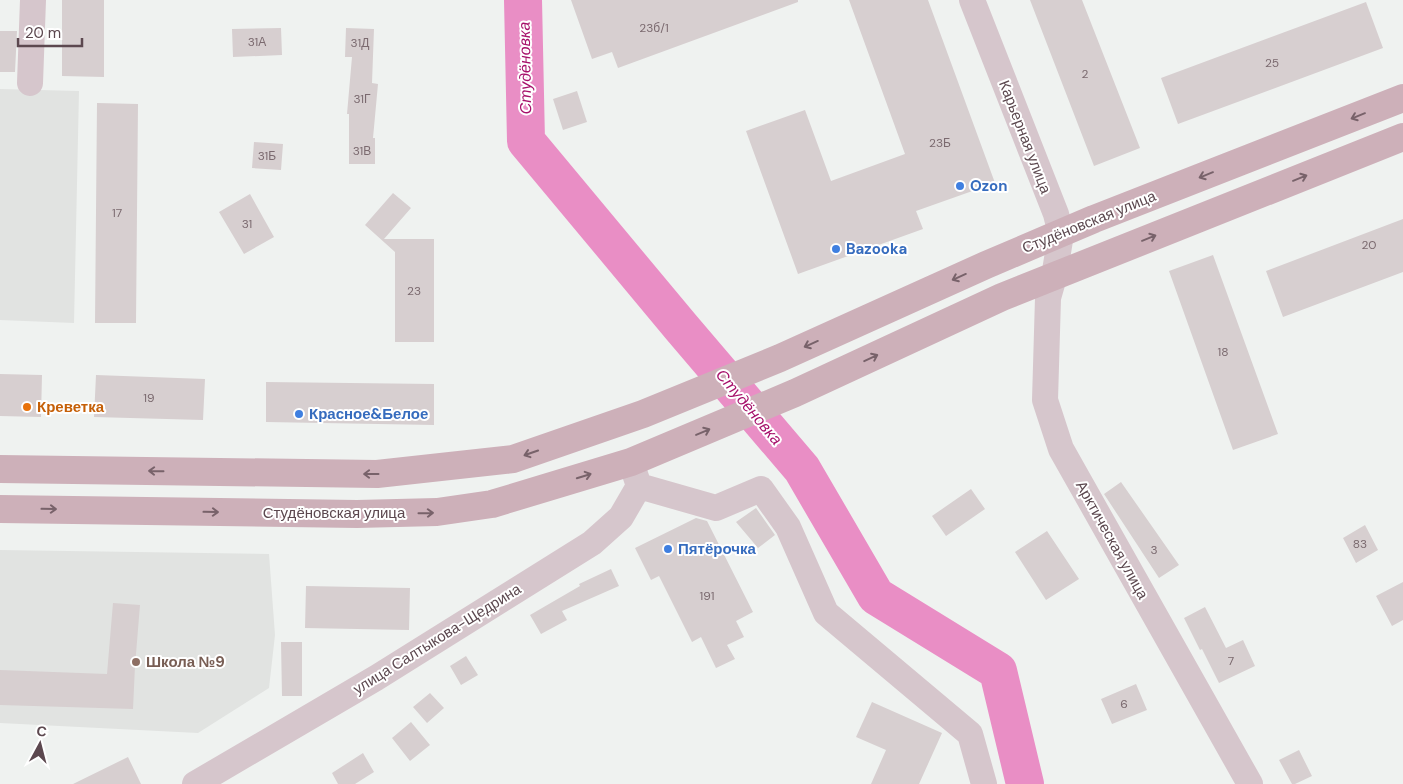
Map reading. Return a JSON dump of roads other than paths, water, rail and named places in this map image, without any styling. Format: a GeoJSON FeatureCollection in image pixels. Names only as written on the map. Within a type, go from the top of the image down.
{"type":"FeatureCollection","features":[{"type":"Feature","properties":{"kind":"main road","name":"Студёновская улица"},"geometry":{"type":"LineString","coordinates":[[0,469],[377,474],[513,459],[643,414],[780,358],[986,265],[1094,220],[1403,98]]}},
{"type":"Feature","properties":{"kind":"main road"},"geometry":{"type":"LineString","coordinates":[[1002,297],[1403,137]]}},
{"type":"Feature","properties":{"kind":"main road"},"geometry":{"type":"LineString","coordinates":[[1094,220],[1080,237],[1085,245],[1108,255]]}},
{"type":"Feature","properties":{"kind":"main road"},"geometry":{"type":"LineString","coordinates":[[986,265],[1010,267],[1015,277],[1002,297]]}},
{"type":"Feature","properties":{"kind":"main road","name":"Студёновская улица"},"geometry":{"type":"LineString","coordinates":[[0,509],[357,514],[437,512],[492,504],[635,474],[658,450],[795,393],[1002,297]]}},
{"type":"Feature","properties":{"kind":"street"},"geometry":{"type":"LineString","coordinates":[[30,83],[33,0]]}},
{"type":"Feature","properties":{"kind":"street","name":"Карьерная улица"},"geometry":{"type":"LineString","coordinates":[[972,0],[1056,214],[1061,234],[1054,277]]}},
{"type":"Feature","properties":{"kind":"street","name":"Арктическая улица"},"geometry":{"type":"LineString","coordinates":[[1054,277],[1048,298],[1045,400],[1060,449],[1250,784]]}},
{"type":"Feature","properties":{"kind":"street"},"geometry":{"type":"LineString","coordinates":[[635,474],[716,508],[761,489],[788,527],[826,613],[970,734],[984,784]]}},
{"type":"Feature","properties":{"kind":"street","name":"улица Салтыкова-Щедрина"},"geometry":{"type":"LineString","coordinates":[[195,784],[376,678],[592,542],[621,517],[635,474]]}},
{"type":"Feature","properties":{"kind":"waterway","name":"Студёновка"},"geometry":{"type":"LineString","coordinates":[[523,0],[526,141],[802,469],[876,596],[998,671],[1025,784]]}},
{"type":"Feature","properties":{"kind":"place","name":"Ozon"},"geometry":{"type":"Point","coordinates":[960,186]}},
{"type":"Feature","properties":{"kind":"place","name":"Bazooka"},"geometry":{"type":"Point","coordinates":[836,249]}},
{"type":"Feature","properties":{"kind":"place","name":"Креветка"},"geometry":{"type":"Point","coordinates":[27,407]}},
{"type":"Feature","properties":{"kind":"place","name":"Красное&Белое"},"geometry":{"type":"Point","coordinates":[299,414]}},
{"type":"Feature","properties":{"kind":"place","name":"Пятёрочка"},"geometry":{"type":"Point","coordinates":[668,549]}},
{"type":"Feature","properties":{"kind":"place","name":"Школа №9"},"geometry":{"type":"Point","coordinates":[136,662]}}]}
